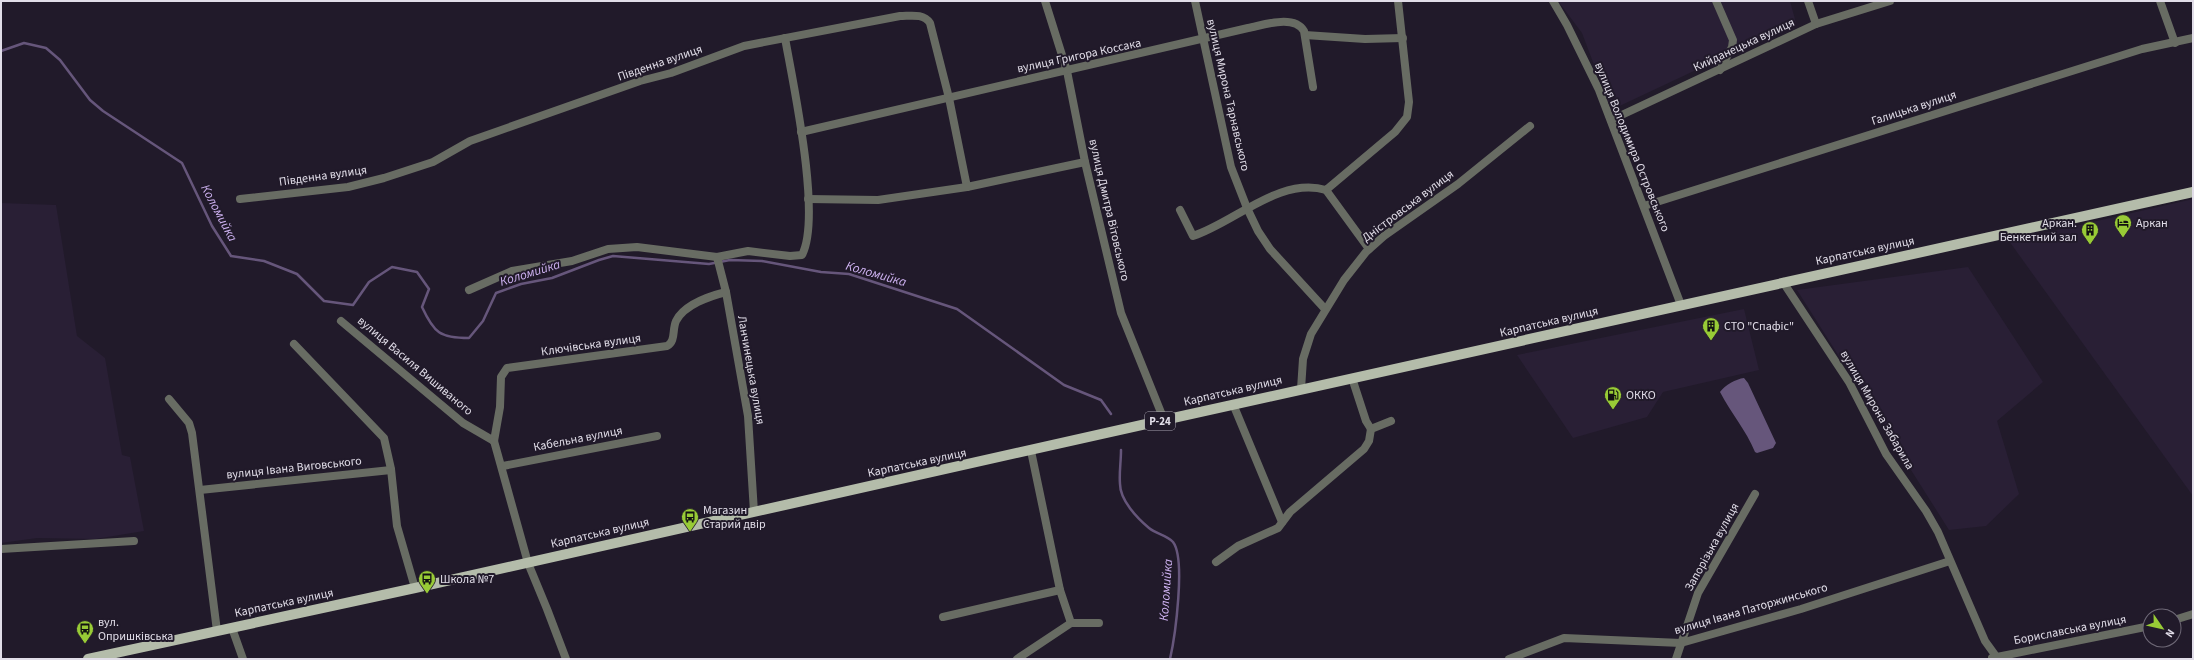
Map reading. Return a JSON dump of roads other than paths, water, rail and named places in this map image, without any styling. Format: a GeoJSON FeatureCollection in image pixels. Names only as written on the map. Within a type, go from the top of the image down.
{"type":"FeatureCollection","features":[{"type":"Feature","properties":{"kind":"main road","name":"Карпатська вулиця"},"geometry":{"type":"LineString","coordinates":[[88,659],[528,563],[1031,451],[1233,404],[2193,192]]}},
{"type":"Feature","properties":{"kind":"street","name":"вулиця Дмитра Вітовського"},"geometry":{"type":"LineString","coordinates":[[1045,1],[1067,71],[1085,162],[1120,313],[1164,420]]}},
{"type":"Feature","properties":{"kind":"street","name":"вулиця Мирона Тарнавського"},"geometry":{"type":"LineString","coordinates":[[1195,1],[1231,166],[1247,208],[1258,231],[1270,249],[1325,309]]}},
{"type":"Feature","properties":{"kind":"street"},"geometry":{"type":"LineString","coordinates":[[1326,190],[1391,136],[1407,117],[1409,102],[1398,1]]}},
{"type":"Feature","properties":{"kind":"street","name":"вулиця Володимира Островського"},"geometry":{"type":"LineString","coordinates":[[1553,1],[1595,81],[1681,305]]}},
{"type":"Feature","properties":{"kind":"street"},"geometry":{"type":"LineString","coordinates":[[1716,1],[1733,40],[1732,47],[1720,70]]}},
{"type":"Feature","properties":{"kind":"street"},"geometry":{"type":"LineString","coordinates":[[1808,1],[1816,24]]}},
{"type":"Feature","properties":{"kind":"street","name":"Кийданецька вулиця"},"geometry":{"type":"LineString","coordinates":[[1611,120],[1816,24],[1890,1]]}},
{"type":"Feature","properties":{"kind":"street"},"geometry":{"type":"LineString","coordinates":[[2160,1],[2175,43]]}},
{"type":"Feature","properties":{"kind":"street","name":"Південна вулиця"},"geometry":{"type":"LineString","coordinates":[[240,199],[348,186],[413,170],[433,162],[470,141],[640,81],[670,73],[744,46],[900,16],[926,18],[930,23],[949,98],[967,187]]}},
{"type":"Feature","properties":{"kind":"street","name":"вулиця Григора Коссака"},"geometry":{"type":"LineString","coordinates":[[801,132],[1203,39],[1285,22],[1299,25],[1305,35]]}},
{"type":"Feature","properties":{"kind":"street"},"geometry":{"type":"LineString","coordinates":[[1313,87],[1305,35],[1365,39],[1402,38]]}},
{"type":"Feature","properties":{"kind":"street"},"geometry":{"type":"LineString","coordinates":[[469,290],[512,271],[572,261],[608,249],[637,247],[718,261],[748,252],[790,256],[802,254],[807,238],[808,199],[801,132],[785,38]]}},
{"type":"Feature","properties":{"kind":"street","name":"Галицька вулиця"},"geometry":{"type":"LineString","coordinates":[[1644,206],[2135,52],[2193,38]]}},
{"type":"Feature","properties":{"kind":"street","name":"Дністровська вулиця"},"geometry":{"type":"LineString","coordinates":[[1301,389],[1302,367],[1305,350],[1325,309],[1344,280],[1369,249],[1458,184],[1530,126]]}},
{"type":"Feature","properties":{"kind":"street"},"geometry":{"type":"LineString","coordinates":[[808,199],[870,200],[967,187],[1085,162]]}},
{"type":"Feature","properties":{"kind":"street"},"geometry":{"type":"LineString","coordinates":[[1180,210],[1193,236],[1205,232],[1247,208],[1293,190],[1313,186],[1326,190],[1369,249]]}},
{"type":"Feature","properties":{"kind":"street","name":"Ланчинецька вулиця"},"geometry":{"type":"LineString","coordinates":[[718,261],[726,292],[748,416],[754,512]]}},
{"type":"Feature","properties":{"kind":"street","name":"вулиця Мирона Забарила"},"geometry":{"type":"LineString","coordinates":[[1784,282],[1849,382],[1886,454],[1926,511],[1938,532],[1984,642],[1994,658]]}},
{"type":"Feature","properties":{"kind":"street","name":"Ключівська вулиця"},"geometry":{"type":"LineString","coordinates":[[494,441],[500,407],[501,377],[507,368],[667,346],[672,342],[674,326],[682,314],[705,299],[726,292]]}},
{"type":"Feature","properties":{"kind":"street","name":"вулиця Василя Вишиваного"},"geometry":{"type":"LineString","coordinates":[[341,321],[463,423],[494,441]]}},
{"type":"Feature","properties":{"kind":"street"},"geometry":{"type":"LineString","coordinates":[[294,344],[381,434],[386,442],[391,470],[397,526],[415,588]]}},
{"type":"Feature","properties":{"kind":"street"},"geometry":{"type":"LineString","coordinates":[[1216,562],[1238,546],[1272,532],[1317,488],[1364,448],[1369,441],[1371,428],[1366,421],[1352,378]]}},
{"type":"Feature","properties":{"kind":"street"},"geometry":{"type":"LineString","coordinates":[[169,399],[189,423],[200,490],[217,631]]}},
{"type":"Feature","properties":{"kind":"street"},"geometry":{"type":"LineString","coordinates":[[1233,404],[1282,522]]}},
{"type":"Feature","properties":{"kind":"street"},"geometry":{"type":"LineString","coordinates":[[1371,428],[1392,421]]}},
{"type":"Feature","properties":{"kind":"street","name":"Кабельна вулиця"},"geometry":{"type":"LineString","coordinates":[[503,466],[657,436]]}},
{"type":"Feature","properties":{"kind":"street"},"geometry":{"type":"LineString","coordinates":[[494,441],[503,466],[528,563],[548,609],[566,659]]}},
{"type":"Feature","properties":{"kind":"street"},"geometry":{"type":"LineString","coordinates":[[1031,451],[1060,590],[1071,623]]}},
{"type":"Feature","properties":{"kind":"street","name":"вулиця Івана Виговського"},"geometry":{"type":"LineString","coordinates":[[200,490],[391,470]]}},
{"type":"Feature","properties":{"kind":"street","name":"Запорізька вулиця"},"geometry":{"type":"LineString","coordinates":[[1676,659],[1680,643],[1698,593],[1756,494]]}},
{"type":"Feature","properties":{"kind":"street"},"geometry":{"type":"LineString","coordinates":[[1,549],[134,541]]}},
{"type":"Feature","properties":{"kind":"street","name":"вулиця Івана Паторжинського"},"geometry":{"type":"LineString","coordinates":[[1509,659],[1564,638],[1680,643],[1801,609],[1950,561]]}},
{"type":"Feature","properties":{"kind":"street"},"geometry":{"type":"LineString","coordinates":[[943,617],[1060,590]]}},
{"type":"Feature","properties":{"kind":"street"},"geometry":{"type":"LineString","coordinates":[[2182,617],[2193,614]]}},
{"type":"Feature","properties":{"kind":"street"},"geometry":{"type":"LineString","coordinates":[[1017,659],[1071,623],[1099,623]]}},
{"type":"Feature","properties":{"kind":"street"},"geometry":{"type":"LineString","coordinates":[[232,628],[243,659]]}},
{"type":"Feature","properties":{"kind":"street","name":"Бориславська вулиця"},"geometry":{"type":"LineString","coordinates":[[1994,658],[2142,628]]}},
{"type":"Feature","properties":{"kind":"waterway","name":"Коломийка"},"geometry":{"type":"LineString","coordinates":[[1,51],[24,43],[46,48],[60,60],[90,100],[103,111],[182,163],[212,226],[231,256],[264,261],[297,274],[324,301],[353,305],[369,282],[392,267],[417,272],[429,289],[422,307],[430,323],[434,328],[445,335],[451,337],[469,338],[483,321],[496,293],[521,284],[552,278],[613,256],[709,264],[730,260],[762,261],[821,272],[849,274],[957,309],[1064,385],[1101,400],[1111,414]]}},
{"type":"Feature","properties":{"kind":"waterway","name":"Коломийка"},"geometry":{"type":"LineString","coordinates":[[1121,450],[1120,484],[1126,502],[1139,519],[1149,528],[1171,540],[1177,551],[1179,564],[1177,617],[1170,659]]}},
{"type":"Feature","properties":{"kind":"place","name":"Аркан"},"geometry":{"type":"Point","coordinates":[2123,238]}},
{"type":"Feature","properties":{"kind":"place","name":"Аркан. Бенкетний зал"},"geometry":{"type":"Point","coordinates":[2090,245]}},
{"type":"Feature","properties":{"kind":"place","name":"СТО \"Спафіс\""},"geometry":{"type":"Point","coordinates":[1711,341]}},
{"type":"Feature","properties":{"kind":"place","name":"ОККО"},"geometry":{"type":"Point","coordinates":[1613,410]}},
{"type":"Feature","properties":{"kind":"place","name":"Магазин Старий двір"},"geometry":{"type":"Point","coordinates":[690,532]}},
{"type":"Feature","properties":{"kind":"place","name":"Школа №7"},"geometry":{"type":"Point","coordinates":[427,594]}},
{"type":"Feature","properties":{"kind":"place","name":"вул. Опришківська"},"geometry":{"type":"Point","coordinates":[85,644]}}]}
